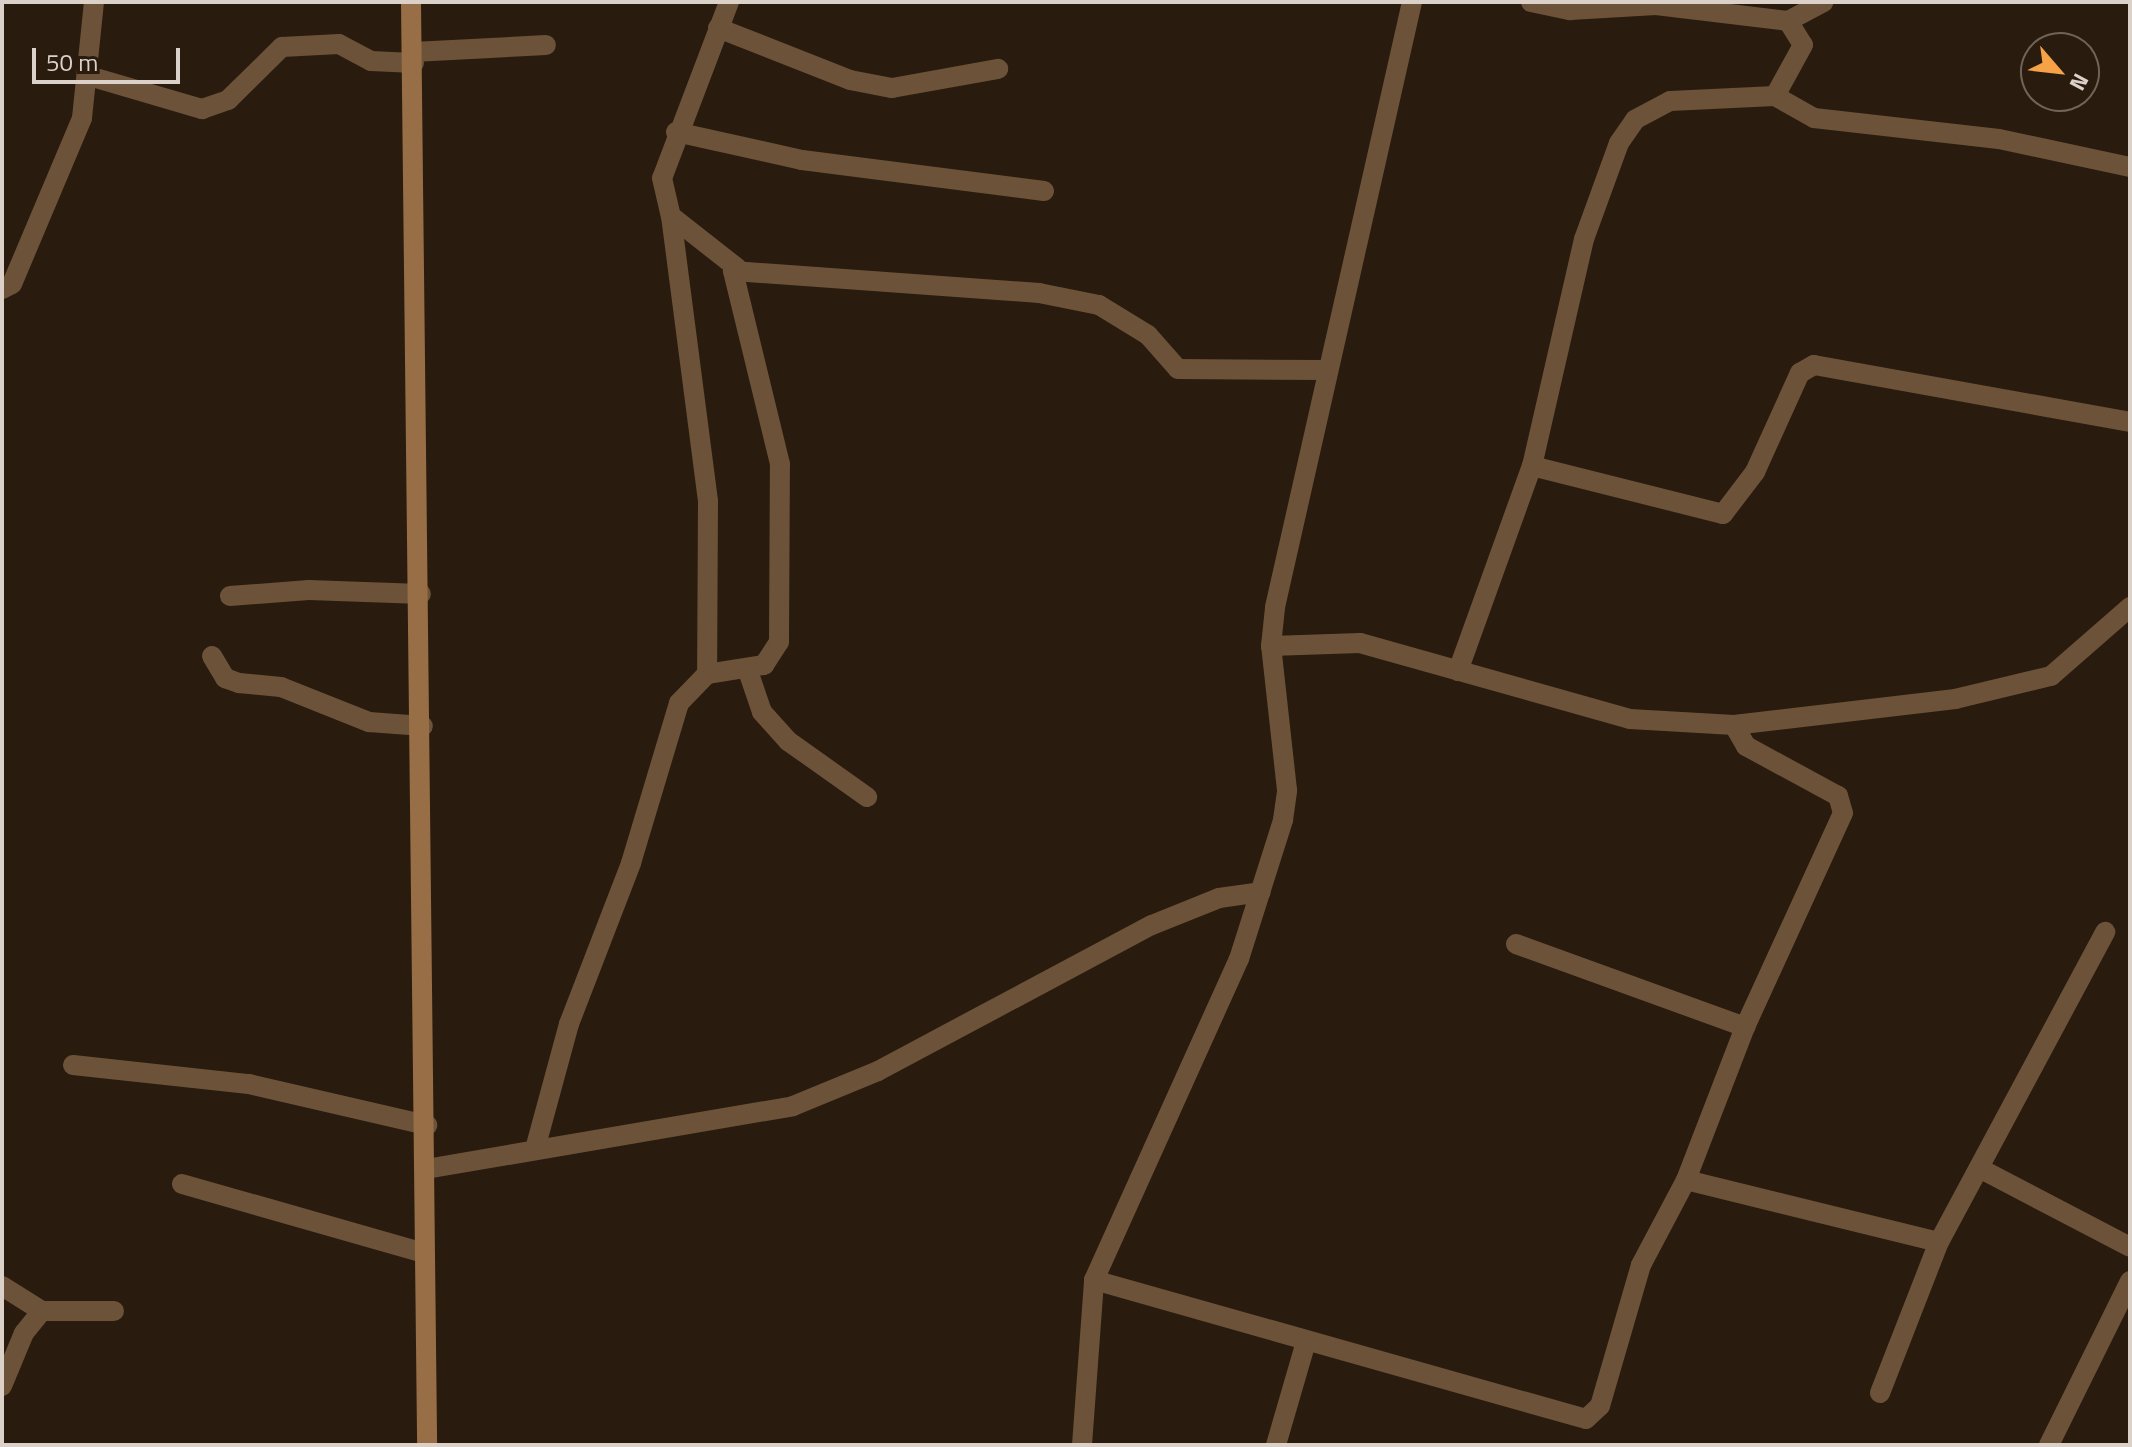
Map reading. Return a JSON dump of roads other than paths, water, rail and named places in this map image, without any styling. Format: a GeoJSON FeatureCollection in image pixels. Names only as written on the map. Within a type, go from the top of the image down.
{"type":"FeatureCollection","features":[{"type":"Feature","properties":{"kind":"main road"},"geometry":{"type":"LineString","coordinates":[[411,2],[423,726],[427,1445]]}},
{"type":"Feature","properties":{"kind":"street"},"geometry":{"type":"LineString","coordinates":[[2,289],[12,284],[82,118],[89,76],[94,2]]}},
{"type":"Feature","properties":{"kind":"street"},"geometry":{"type":"LineString","coordinates":[[707,674],[708,501],[671,216],[662,178],[676,132],[729,2]]}},
{"type":"Feature","properties":{"kind":"street"},"geometry":{"type":"LineString","coordinates":[[1082,1445],[1094,1280],[1239,959],[1261,892],[1287,790],[1271,646],[1327,370],[1412,2]]}},
{"type":"Feature","properties":{"kind":"street"},"geometry":{"type":"LineString","coordinates":[[1531,2],[1570,10],[1656,5],[1788,21],[1823,2]]}},
{"type":"Feature","properties":{"kind":"street"},"geometry":{"type":"LineString","coordinates":[[1775,96],[1803,45],[1788,21]]}},
{"type":"Feature","properties":{"kind":"street"},"geometry":{"type":"LineString","coordinates":[[718,28],[850,80],[892,88],[998,69]]}},
{"type":"Feature","properties":{"kind":"street"},"geometry":{"type":"LineString","coordinates":[[89,76],[202,109],[228,100],[282,47],[339,44],[371,61],[546,45]]}},
{"type":"Feature","properties":{"kind":"street"},"geometry":{"type":"LineString","coordinates":[[1458,671],[1532,466],[1584,239],[1619,143],[1635,120],[1670,101],[1775,96],[1814,118],[1999,139],[2130,167]]}},
{"type":"Feature","properties":{"kind":"street"},"geometry":{"type":"LineString","coordinates":[[676,132],[802,160],[1044,191]]}},
{"type":"Feature","properties":{"kind":"street"},"geometry":{"type":"LineString","coordinates":[[671,216],[737,268],[1039,293],[1099,305],[1148,335],[1178,369],[1327,370]]}},
{"type":"Feature","properties":{"kind":"street"},"geometry":{"type":"LineString","coordinates":[[535,1149],[569,1024],[631,863],[679,703],[707,674],[748,671],[764,665],[779,642],[783,502],[773,424],[735,292],[737,268]]}},
{"type":"Feature","properties":{"kind":"street"},"geometry":{"type":"LineString","coordinates":[[1532,466],[1723,514],[1755,472],[1800,373],[1814,365],[2130,422]]}},
{"type":"Feature","properties":{"kind":"street"},"geometry":{"type":"LineString","coordinates":[[230,596],[309,590],[421,594]]}},
{"type":"Feature","properties":{"kind":"street"},"geometry":{"type":"LineString","coordinates":[[1271,646],[1360,643],[1630,719],[1734,725],[1955,699],[2051,676],[2130,607]]}},
{"type":"Feature","properties":{"kind":"street"},"geometry":{"type":"LineString","coordinates":[[212,656],[225,678],[239,683],[281,687],[369,722],[423,726]]}},
{"type":"Feature","properties":{"kind":"street"},"geometry":{"type":"LineString","coordinates":[[748,671],[762,712],[788,741],[867,797]]}},
{"type":"Feature","properties":{"kind":"street"},"geometry":{"type":"LineString","coordinates":[[1094,1280],[1305,1345],[1586,1419],[1600,1406],[1641,1265],[1686,1180],[1745,1027],[1843,813],[1838,796],[1746,746],[1734,725]]}},
{"type":"Feature","properties":{"kind":"street"},"geometry":{"type":"LineString","coordinates":[[426,1169],[793,1106],[878,1071],[1152,925],[1219,898],[1261,892]]}},
{"type":"Feature","properties":{"kind":"street"},"geometry":{"type":"LineString","coordinates":[[1880,1393],[1939,1242],[2105,932]]}},
{"type":"Feature","properties":{"kind":"street"},"geometry":{"type":"LineString","coordinates":[[1516,944],[1745,1027]]}},
{"type":"Feature","properties":{"kind":"street"},"geometry":{"type":"LineString","coordinates":[[73,1065],[249,1084],[427,1125]]}},
{"type":"Feature","properties":{"kind":"street"},"geometry":{"type":"LineString","coordinates":[[1979,1168],[2130,1247]]}},
{"type":"Feature","properties":{"kind":"street"},"geometry":{"type":"LineString","coordinates":[[1686,1180],[1939,1242]]}},
{"type":"Feature","properties":{"kind":"street"},"geometry":{"type":"LineString","coordinates":[[182,1184],[424,1253]]}},
{"type":"Feature","properties":{"kind":"street"},"geometry":{"type":"LineString","coordinates":[[2049,1445],[2130,1281]]}},
{"type":"Feature","properties":{"kind":"street"},"geometry":{"type":"LineString","coordinates":[[2,1286],[42,1311],[114,1311]]}},
{"type":"Feature","properties":{"kind":"street"},"geometry":{"type":"LineString","coordinates":[[2,1386],[24,1333],[42,1311]]}},
{"type":"Feature","properties":{"kind":"street"},"geometry":{"type":"LineString","coordinates":[[1276,1445],[1305,1345]]}}]}
